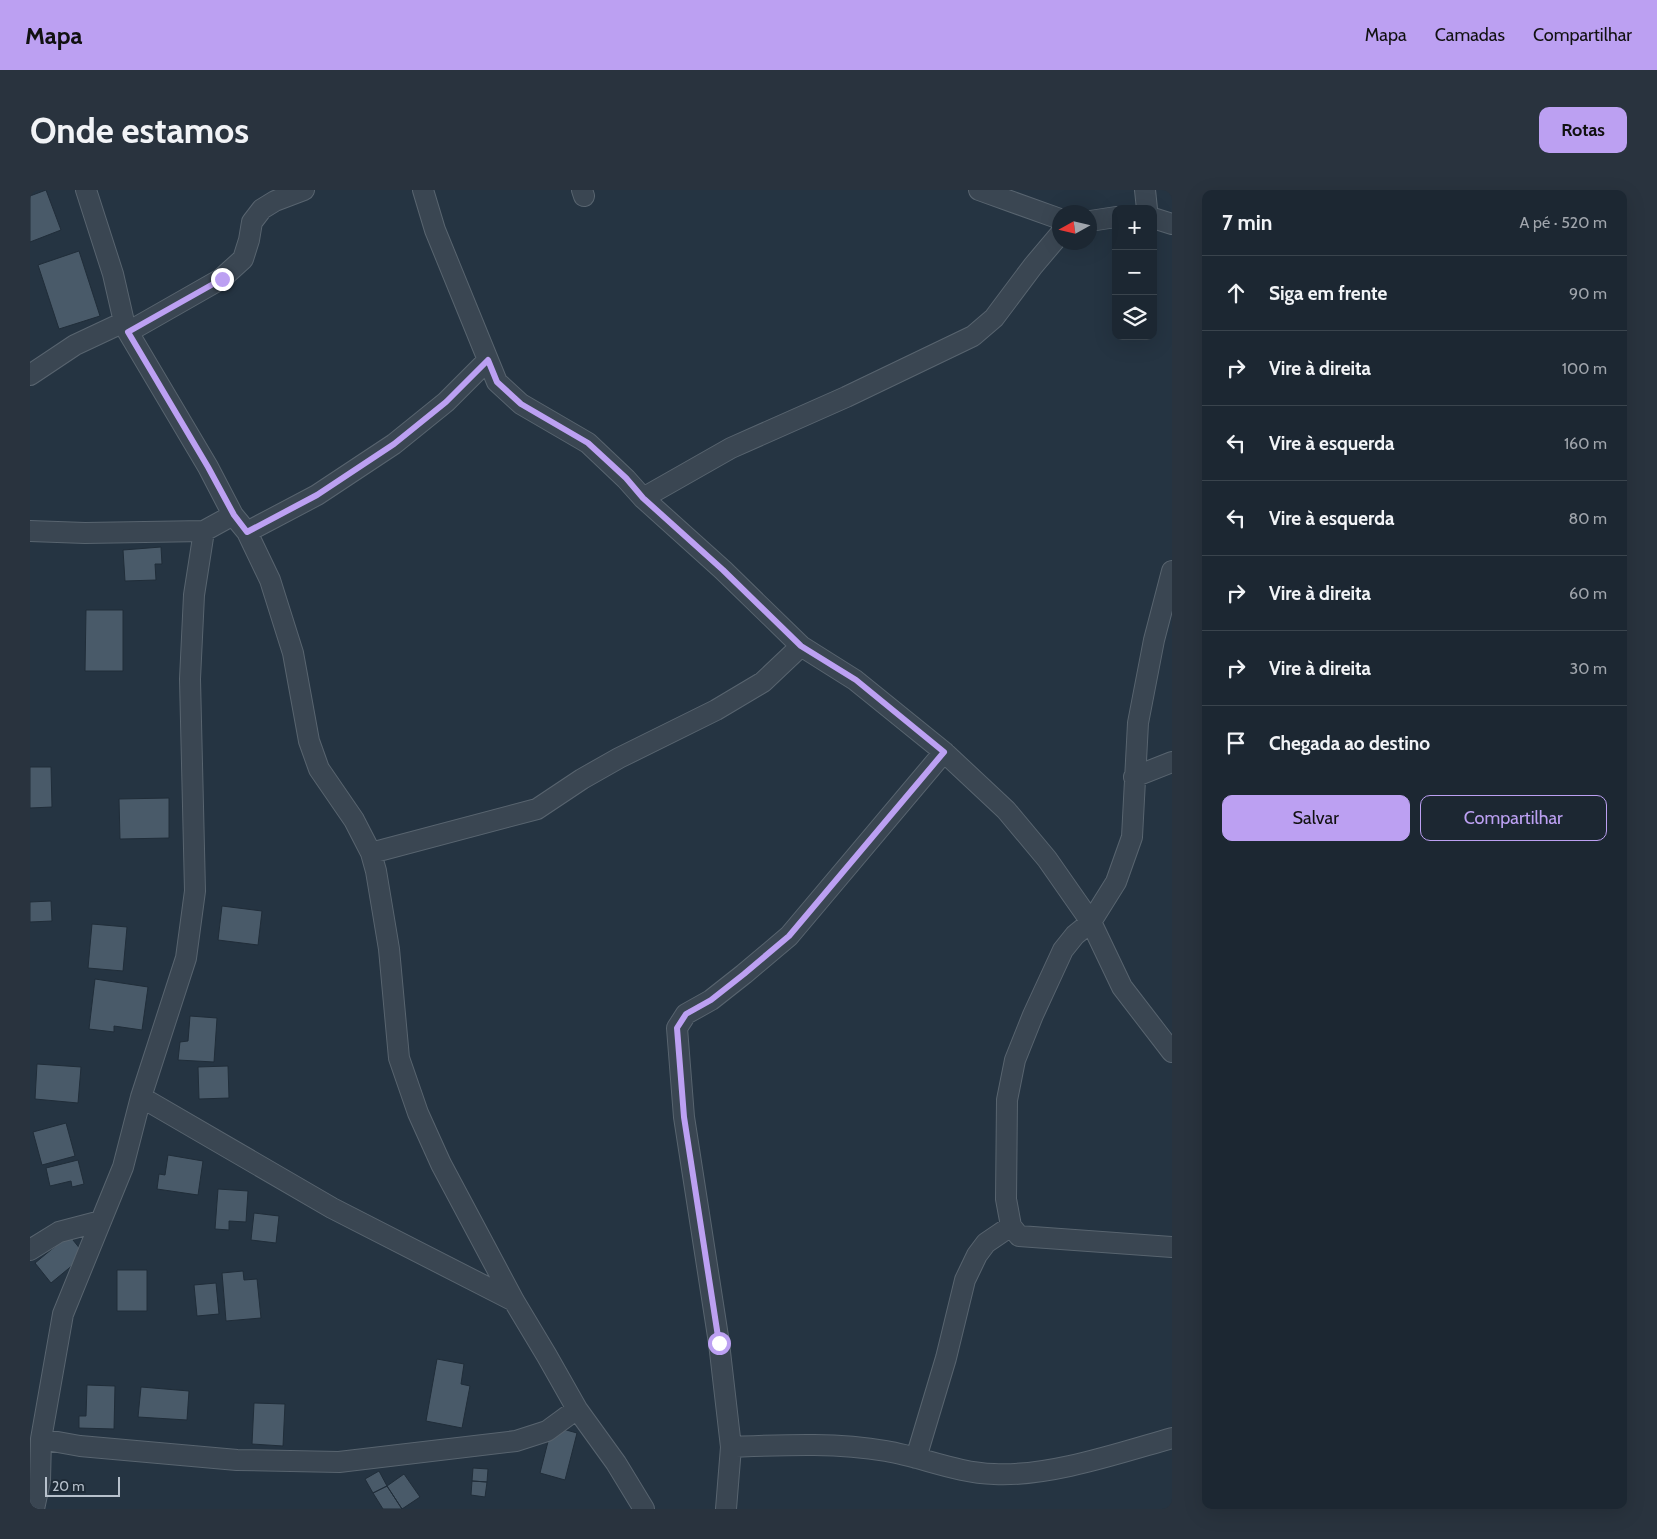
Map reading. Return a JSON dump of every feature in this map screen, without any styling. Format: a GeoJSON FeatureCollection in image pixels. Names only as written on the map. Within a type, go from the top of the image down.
{"type":"FeatureCollection","features":[{"type":"Feature","properties":{"kind":"street"},"geometry":{"type":"LineString","coordinates":[[86,190],[126,327],[234,515],[247,532],[270,580],[293,653],[309,741],[319,769],[354,820],[371,853],[390,949],[399,1058],[418,1113],[441,1164],[514,1301],[548,1356],[577,1409],[616,1463],[644,1509]]}},
{"type":"Feature","properties":{"kind":"street"},"geometry":{"type":"LineString","coordinates":[[30,375],[75,345],[126,327],[222,279],[243,259],[252,222],[262,209],[275,201],[304,190]]}},
{"type":"Feature","properties":{"kind":"street"},"geometry":{"type":"LineString","coordinates":[[424,190],[435,230],[497,382],[521,404],[588,443],[626,478],[643,498],[723,570],[801,646],[856,680],[944,752],[1006,810],[1047,859],[1091,922],[1122,987],[1172,1052]]}},
{"type":"Feature","properties":{"kind":"street"},"geometry":{"type":"LineString","coordinates":[[979,190],[1052,217]]}},
{"type":"Feature","properties":{"kind":"street"},"geometry":{"type":"LineString","coordinates":[[1145,190],[1146,205]]}},
{"type":"Feature","properties":{"kind":"street"},"geometry":{"type":"LineString","coordinates":[[1097,219],[1112,218]]}},
{"type":"Feature","properties":{"kind":"street"},"geometry":{"type":"LineString","coordinates":[[1157,219],[1172,224]]}},
{"type":"Feature","properties":{"kind":"street"},"geometry":{"type":"LineString","coordinates":[[643,498],[731,448],[846,397],[973,336],[994,318],[1052,243]]}},
{"type":"Feature","properties":{"kind":"street"},"geometry":{"type":"LineString","coordinates":[[247,532],[317,495],[394,444],[446,402],[488,360]]}},
{"type":"Feature","properties":{"kind":"street"},"geometry":{"type":"LineString","coordinates":[[30,531],[85,533],[204,531],[234,515]]}},
{"type":"Feature","properties":{"kind":"street"},"geometry":{"type":"LineString","coordinates":[[34,1509],[40,1481],[41,1439],[63,1314],[123,1167],[142,1097],[186,958],[195,891],[190,679],[194,595],[204,531]]}},
{"type":"Feature","properties":{"kind":"street"},"geometry":{"type":"LineString","coordinates":[[1172,571],[1154,640],[1138,723],[1132,837],[1116,882],[1091,922],[1075,935],[1063,950],[1015,1060],[1007,1100],[1006,1199],[1011,1226],[1019,1236],[1172,1247]]}},
{"type":"Feature","properties":{"kind":"street"},"geometry":{"type":"LineString","coordinates":[[371,853],[537,808],[582,778],[716,710],[763,682],[801,646]]}},
{"type":"Feature","properties":{"kind":"street"},"geometry":{"type":"LineString","coordinates":[[726,1509],[731,1446],[719,1343],[684,1117],[677,1028],[686,1014],[711,1000],[731,985],[789,936],[944,752]]}},
{"type":"Feature","properties":{"kind":"street"},"geometry":{"type":"LineString","coordinates":[[1134,778],[1172,762]]}},
{"type":"Feature","properties":{"kind":"street"},"geometry":{"type":"LineString","coordinates":[[142,1097],[332,1208],[514,1301]]}},
{"type":"Feature","properties":{"kind":"street"},"geometry":{"type":"LineString","coordinates":[[30,1250],[59,1232],[101,1221]]}},
{"type":"Feature","properties":{"kind":"street"},"geometry":{"type":"LineString","coordinates":[[916,1458],[946,1358],[965,1280],[977,1255],[986,1243],[1011,1226]]}},
{"type":"Feature","properties":{"kind":"street"},"geometry":{"type":"LineString","coordinates":[[41,1439],[80,1446],[238,1460],[339,1462],[516,1441],[547,1431],[577,1409]]}},
{"type":"Feature","properties":{"kind":"street"},"geometry":{"type":"LineString","coordinates":[[731,1446],[808,1444],[886,1451],[956,1468],[994,1474],[1038,1472],[1091,1461],[1172,1438]]}},
{"type":"Feature","properties":{"kind":"building"},"geometry":{"type":"Polygon","coordinates":[[[46,190],[61,230],[30,242],[30,196],[46,190]]]}},
{"type":"Feature","properties":{"kind":"building"},"geometry":{"type":"Polygon","coordinates":[[[79,251],[100,316],[59,329],[38,265],[79,251]]]}},
{"type":"Feature","properties":{"kind":"building"},"geometry":{"type":"Polygon","coordinates":[[[161,547],[162,564],[155,564],[156,580],[125,581],[123,550],[161,547]]]}},
{"type":"Feature","properties":{"kind":"building"},"geometry":{"type":"Polygon","coordinates":[[[86,610],[123,610],[123,671],[85,671],[86,610]]]}},
{"type":"Feature","properties":{"kind":"building"},"geometry":{"type":"Polygon","coordinates":[[[30,767],[51,767],[52,807],[30,808],[30,767]]]}},
{"type":"Feature","properties":{"kind":"building"},"geometry":{"type":"Polygon","coordinates":[[[169,798],[169,838],[120,839],[119,799],[169,798]]]}},
{"type":"Feature","properties":{"kind":"building"},"geometry":{"type":"Polygon","coordinates":[[[51,901],[52,921],[30,922],[30,902],[51,901]]]}},
{"type":"Feature","properties":{"kind":"building"},"geometry":{"type":"Polygon","coordinates":[[[222,906],[262,911],[258,945],[218,940],[222,906]]]}},
{"type":"Feature","properties":{"kind":"building"},"geometry":{"type":"Polygon","coordinates":[[[92,924],[127,927],[123,971],[88,968],[92,924]]]}},
{"type":"Feature","properties":{"kind":"building"},"geometry":{"type":"Polygon","coordinates":[[[95,979],[148,987],[142,1030],[114,1026],[114,1032],[89,1029],[95,979]]]}},
{"type":"Feature","properties":{"kind":"building"},"geometry":{"type":"Polygon","coordinates":[[[190,1016],[217,1018],[214,1062],[178,1060],[180,1042],[188,1041],[190,1016]]]}},
{"type":"Feature","properties":{"kind":"building"},"geometry":{"type":"Polygon","coordinates":[[[37,1064],[81,1067],[78,1103],[35,1099],[37,1064]]]}},
{"type":"Feature","properties":{"kind":"building"},"geometry":{"type":"Polygon","coordinates":[[[228,1066],[229,1098],[199,1099],[198,1067],[228,1066]]]}},
{"type":"Feature","properties":{"kind":"building"},"geometry":{"type":"Polygon","coordinates":[[[66,1123],[75,1156],[42,1165],[33,1132],[66,1123]]]}},
{"type":"Feature","properties":{"kind":"building"},"geometry":{"type":"Polygon","coordinates":[[[168,1155],[203,1161],[198,1195],[157,1189],[159,1174],[165,1175],[168,1155]]]}},
{"type":"Feature","properties":{"kind":"building"},"geometry":{"type":"Polygon","coordinates":[[[78,1160],[84,1184],[72,1187],[71,1181],[50,1186],[46,1168],[78,1160]]]}},
{"type":"Feature","properties":{"kind":"building"},"geometry":{"type":"Polygon","coordinates":[[[218,1189],[248,1191],[246,1222],[229,1221],[229,1230],[215,1229],[218,1189]]]}},
{"type":"Feature","properties":{"kind":"building"},"geometry":{"type":"Polygon","coordinates":[[[254,1213],[279,1216],[276,1243],[251,1240],[254,1213]]]}},
{"type":"Feature","properties":{"kind":"building"},"geometry":{"type":"Polygon","coordinates":[[[69,1235],[85,1255],[51,1283],[35,1263],[69,1235]]]}},
{"type":"Feature","properties":{"kind":"building"},"geometry":{"type":"Polygon","coordinates":[[[117,1270],[147,1270],[147,1311],[117,1311],[117,1270]]]}},
{"type":"Feature","properties":{"kind":"building"},"geometry":{"type":"Polygon","coordinates":[[[243,1271],[244,1280],[257,1279],[261,1318],[226,1321],[222,1273],[243,1271]]]}},
{"type":"Feature","properties":{"kind":"building"},"geometry":{"type":"Polygon","coordinates":[[[216,1283],[219,1314],[197,1316],[194,1285],[216,1283]]]}},
{"type":"Feature","properties":{"kind":"building"},"geometry":{"type":"Polygon","coordinates":[[[437,1359],[464,1364],[461,1384],[470,1386],[462,1428],[426,1421],[437,1359]]]}},
{"type":"Feature","properties":{"kind":"building"},"geometry":{"type":"Polygon","coordinates":[[[87,1385],[115,1386],[114,1429],[79,1428],[79,1416],[86,1416],[87,1385]]]}},
{"type":"Feature","properties":{"kind":"building"},"geometry":{"type":"Polygon","coordinates":[[[141,1387],[189,1391],[187,1420],[138,1417],[141,1387]]]}},
{"type":"Feature","properties":{"kind":"building"},"geometry":{"type":"Polygon","coordinates":[[[254,1403],[285,1404],[283,1446],[252,1444],[254,1403]]]}},
{"type":"Feature","properties":{"kind":"building"},"geometry":{"type":"Polygon","coordinates":[[[552,1426],[577,1433],[565,1480],[540,1473],[552,1426]]]}},
{"type":"Feature","properties":{"kind":"building"},"geometry":{"type":"Polygon","coordinates":[[[473,1468],[488,1469],[487,1482],[472,1481],[473,1468]]]}},
{"type":"Feature","properties":{"kind":"building"},"geometry":{"type":"Polygon","coordinates":[[[379,1471],[387,1486],[373,1493],[365,1479],[379,1471]]]}},
{"type":"Feature","properties":{"kind":"building"},"geometry":{"type":"Polygon","coordinates":[[[404,1474],[420,1497],[402,1509],[387,1486],[404,1474]]]}},
{"type":"Feature","properties":{"kind":"building"},"geometry":{"type":"Polygon","coordinates":[[[472,1481],[487,1482],[485,1497],[471,1495],[472,1481]]]}},
{"type":"Feature","properties":{"kind":"building"},"geometry":{"type":"Polygon","coordinates":[[[387,1486],[402,1509],[383,1509],[373,1493],[387,1486]]]}},
{"type":"Feature","properties":{"kind":"route"},"geometry":{"type":"LineString","coordinates":[[222,279],[128,332],[208,467],[234,515],[247,532],[317,495],[394,444],[446,402],[488,360],[497,382],[521,404],[588,443],[626,478],[643,498],[723,570],[801,646],[856,680],[944,752],[789,936],[711,1000],[686,1014],[677,1028],[684,1117],[719,1343]]}}]}
